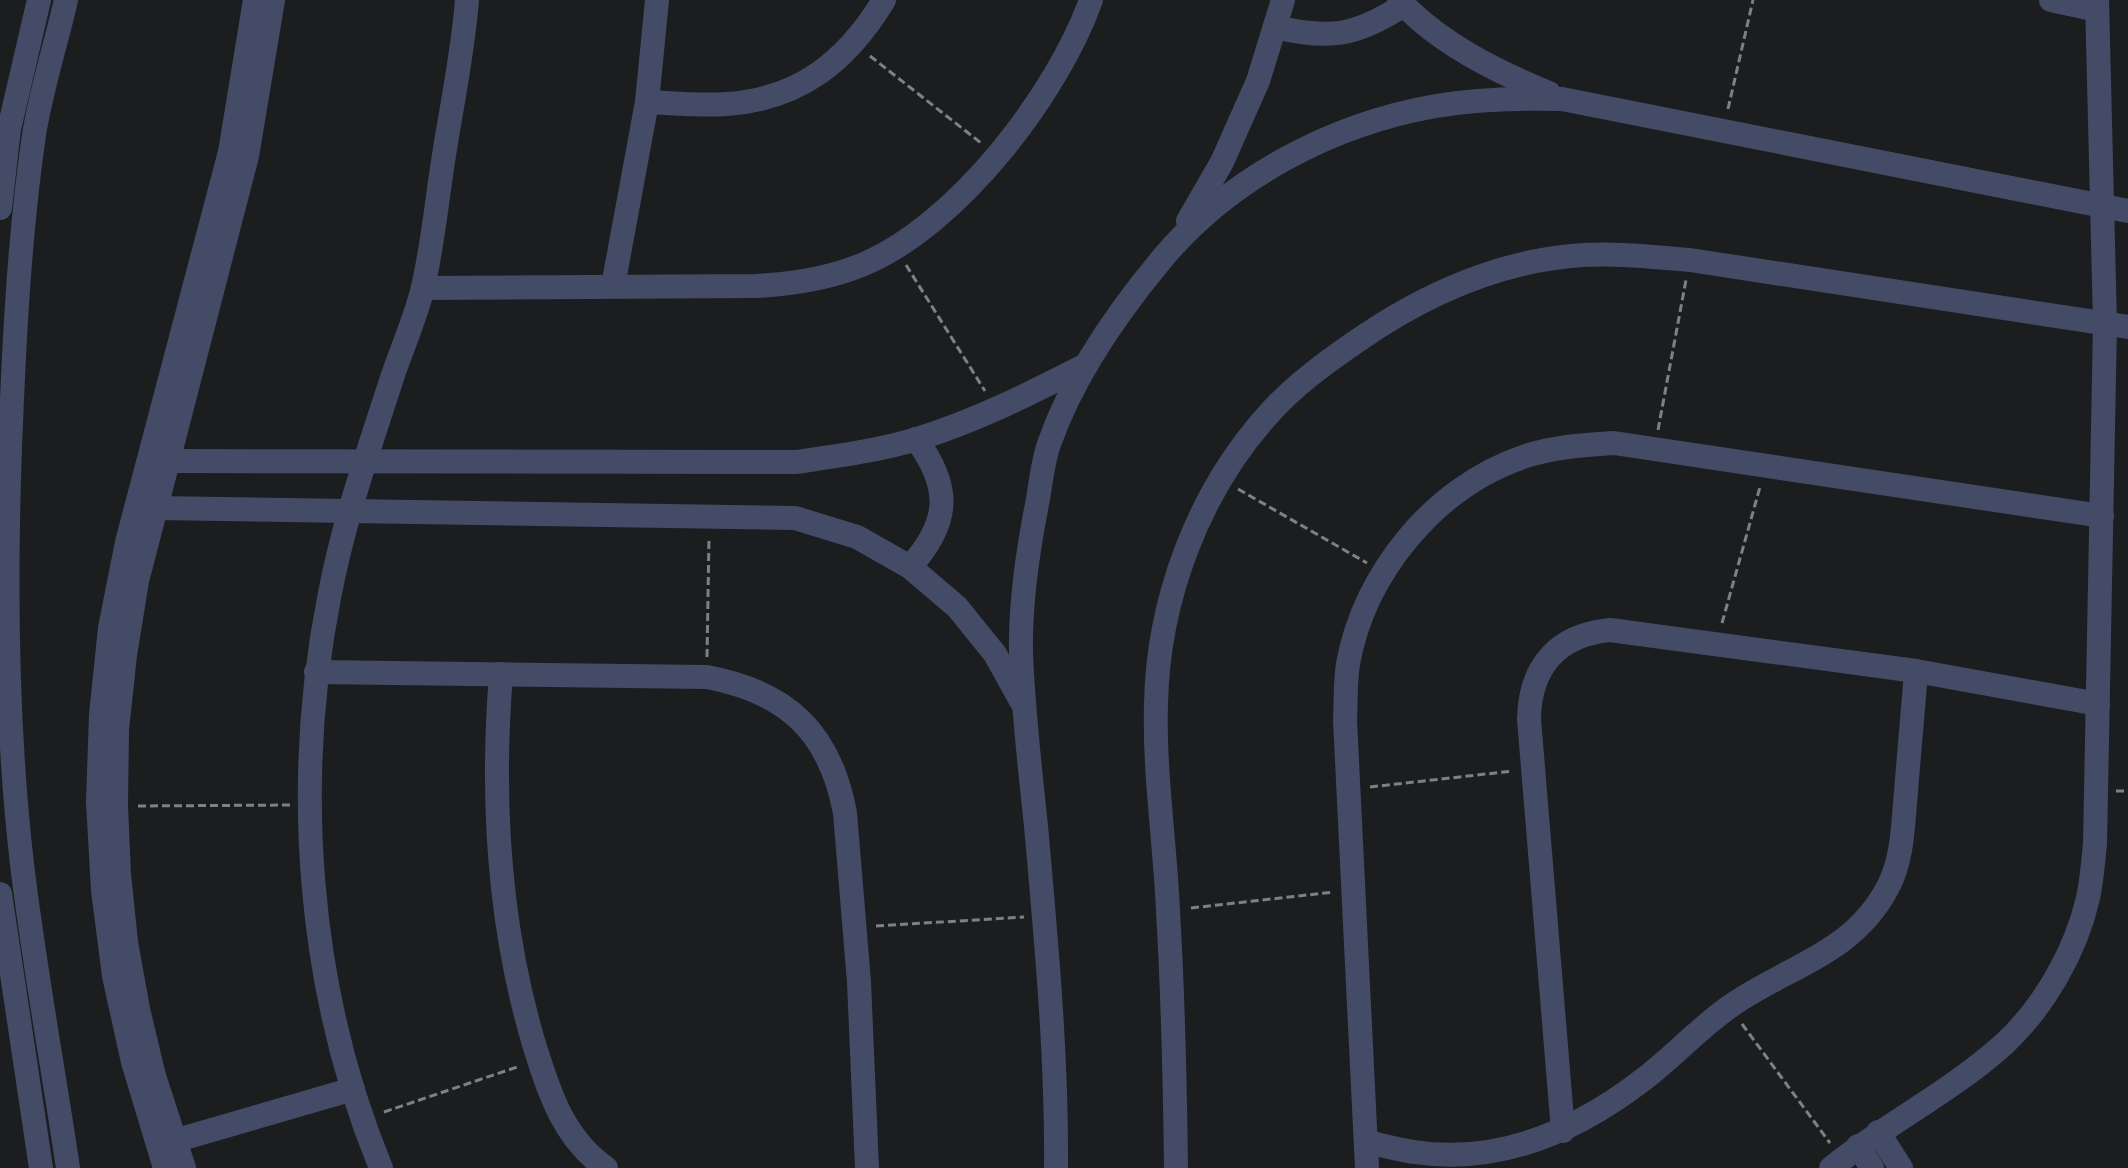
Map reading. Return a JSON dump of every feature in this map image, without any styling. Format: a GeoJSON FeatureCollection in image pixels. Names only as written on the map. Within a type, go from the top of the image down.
{"type":"FeatureCollection","features":[{"type":"Feature","properties":{"kind":"street"},"geometry":{"type":"LineString","coordinates":[[0,208],[4,138],[39,0]]}},
{"type":"Feature","properties":{"kind":"street"},"geometry":{"type":"LineString","coordinates":[[66,0],[34,132],[12,384],[8,559],[13,765],[22,864],[68,1168]]}},
{"type":"Feature","properties":{"kind":"street"},"geometry":{"type":"LineString","coordinates":[[184,1168],[166,1151],[133,1062],[114,976],[103,890],[98,802],[101,715],[110,628],[127,542],[230,152],[255,0]]}},
{"type":"Feature","properties":{"kind":"street"},"geometry":{"type":"LineString","coordinates":[[166,1151],[126,942],[116,806],[117,730],[137,581],[247,156],[273,0]]}},
{"type":"Feature","properties":{"kind":"street"},"geometry":{"type":"LineString","coordinates":[[381,1168],[353,1089],[332,1007],[318,924],[310,805],[316,672],[330,591],[350,510],[423,288],[467,0]]}},
{"type":"Feature","properties":{"kind":"street"},"geometry":{"type":"LineString","coordinates":[[613,286],[647,102],[657,0]]}},
{"type":"Feature","properties":{"kind":"street"},"geometry":{"type":"LineString","coordinates":[[647,102],[724,105],[755,101],[786,92],[839,59],[884,0]]}},
{"type":"Feature","properties":{"kind":"street"},"geometry":{"type":"LineString","coordinates":[[423,288],[792,284],[828,277],[863,265],[922,231],[997,155],[1052,80],[1073,43],[1091,0]]}},
{"type":"Feature","properties":{"kind":"street"},"geometry":{"type":"LineString","coordinates":[[1056,1168],[1044,916],[1021,650],[1031,530],[1049,445],[1086,365],[1129,300],[1178,239],[1222,162],[1258,81],[1283,0]]}},
{"type":"Feature","properties":{"kind":"street"},"geometry":{"type":"LineString","coordinates":[[1852,1151],[1961,1078],[2005,1043],[2042,1000],[2070,952],[2088,899],[2095,844],[2102,516],[2117,326],[2116,209],[2097,5],[2051,0]]}},
{"type":"Feature","properties":{"kind":"street"},"geometry":{"type":"LineString","coordinates":[[1275,27],[1308,35],[1342,34],[1375,24],[1401,3],[1452,44],[1505,75],[1562,99],[2116,209]]}},
{"type":"Feature","properties":{"kind":"street"},"geometry":{"type":"LineString","coordinates":[[1178,239],[1243,185],[1316,143],[1354,127],[1450,104],[1562,99]]}},
{"type":"Feature","properties":{"kind":"street"},"geometry":{"type":"LineString","coordinates":[[1176,1168],[1168,910],[1155,703],[1160,651],[1170,600],[1186,550],[1207,502],[1234,457],[1267,416],[1304,380],[1388,319],[1433,295],[1505,269],[1581,255],[1636,255],[1690,260],[2117,326]]}},
{"type":"Feature","properties":{"kind":"street"},"geometry":{"type":"LineString","coordinates":[[168,461],[796,462],[856,454],[916,439],[974,419],[1086,365]]}},
{"type":"Feature","properties":{"kind":"street"},"geometry":{"type":"LineString","coordinates":[[910,567],[929,546],[940,519],[941,490],[937,476],[933,463],[916,439]]}},
{"type":"Feature","properties":{"kind":"street"},"geometry":{"type":"LineString","coordinates":[[1367,1168],[1345,720],[1348,664],[1365,610],[1383,572],[1410,534],[1432,513],[1481,476],[1523,457],[1568,446],[1614,443],[2102,516]]}},
{"type":"Feature","properties":{"kind":"street"},"geometry":{"type":"LineString","coordinates":[[155,508],[795,518],[857,537],[910,567],[957,607],[986,642],[1025,708]]}},
{"type":"Feature","properties":{"kind":"street"},"geometry":{"type":"LineString","coordinates":[[1563,1131],[1529,700],[1534,681],[1557,650],[1582,635],[1610,630],[1916,671],[2098,704]]}},
{"type":"Feature","properties":{"kind":"street"},"geometry":{"type":"LineString","coordinates":[[1367,1142],[1416,1153],[1466,1154],[1515,1147],[1563,1131],[1606,1107],[1646,1078],[1729,1007],[1846,941],[1872,915],[1890,884],[1901,849],[1916,671]]}},
{"type":"Feature","properties":{"kind":"street"},"geometry":{"type":"LineString","coordinates":[[316,672],[707,677],[739,683],[763,693],[803,723],[819,743],[840,788],[855,927],[862,1167]]}},
{"type":"Feature","properties":{"kind":"street"},"geometry":{"type":"LineString","coordinates":[[501,674],[496,743],[496,811],[501,880],[511,949],[526,1016],[557,1111],[573,1137],[606,1168]]}},
{"type":"Feature","properties":{"kind":"street"},"geometry":{"type":"LineString","coordinates":[[0,894],[41,1168]]}},
{"type":"Feature","properties":{"kind":"street"},"geometry":{"type":"LineString","coordinates":[[166,1151],[353,1089]]}},
{"type":"Feature","properties":{"kind":"street"},"geometry":{"type":"LineString","coordinates":[[1852,1151],[1872,1168]]}},
{"type":"Feature","properties":{"kind":"street"},"geometry":{"type":"LineString","coordinates":[[1852,1151],[1901,1168]]}},
{"type":"Feature","properties":{"kind":"path"},"geometry":{"type":"LineString","coordinates":[[1723,131],[1753,0]]}},
{"type":"Feature","properties":{"kind":"path"},"geometry":{"type":"LineString","coordinates":[[854,43],[997,155]]}},
{"type":"Feature","properties":{"kind":"path"},"geometry":{"type":"LineString","coordinates":[[895,248],[996,409]]}},
{"type":"Feature","properties":{"kind":"path"},"geometry":{"type":"LineString","coordinates":[[1654,448],[1690,260]]}},
{"type":"Feature","properties":{"kind":"path"},"geometry":{"type":"LineString","coordinates":[[1716,643],[1766,465]]}},
{"type":"Feature","properties":{"kind":"path"},"geometry":{"type":"LineString","coordinates":[[1221,479],[1383,572]]}},
{"type":"Feature","properties":{"kind":"path"},"geometry":{"type":"LineString","coordinates":[[707,677],[709,517]]}},
{"type":"Feature","properties":{"kind":"path"},"geometry":{"type":"LineString","coordinates":[[1349,789],[1533,769]]}},
{"type":"Feature","properties":{"kind":"path"},"geometry":{"type":"LineString","coordinates":[[116,806],[310,805]]}},
{"type":"Feature","properties":{"kind":"path"},"geometry":{"type":"LineString","coordinates":[[1168,910],[1354,890]]}},
{"type":"Feature","properties":{"kind":"path"},"geometry":{"type":"LineString","coordinates":[[855,927],[1044,916]]}},
{"type":"Feature","properties":{"kind":"path"},"geometry":{"type":"LineString","coordinates":[[1729,1007],[1852,1151]]}},
{"type":"Feature","properties":{"kind":"path"},"geometry":{"type":"LineString","coordinates":[[363,1119],[539,1060]]}}]}
